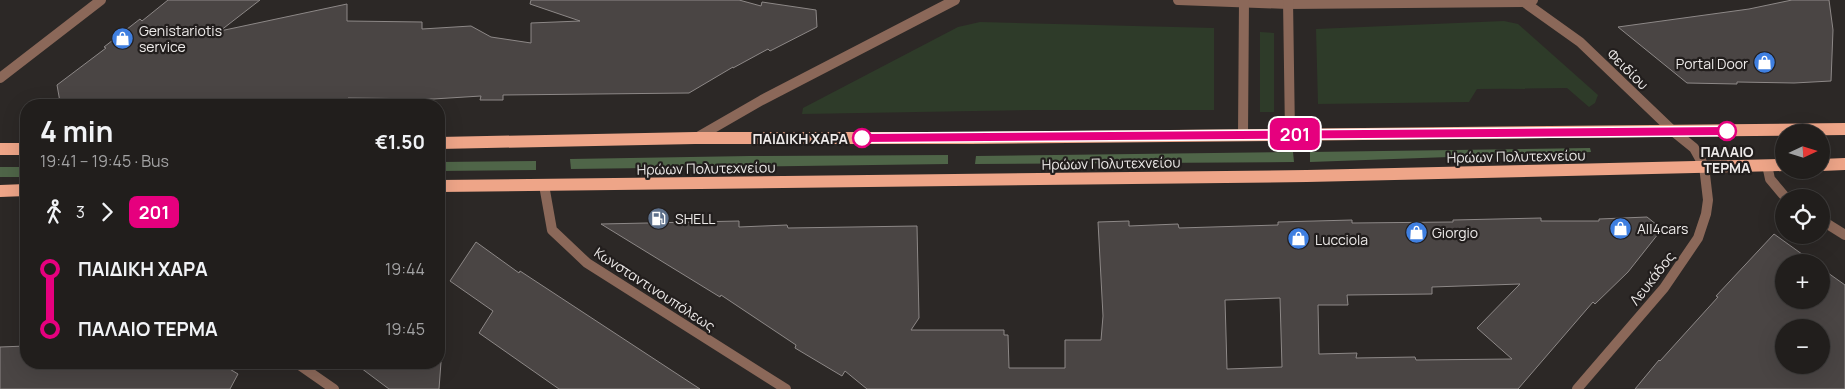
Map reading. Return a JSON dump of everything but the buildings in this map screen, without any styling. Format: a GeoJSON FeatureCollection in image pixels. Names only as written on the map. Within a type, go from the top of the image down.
{"type":"FeatureCollection","features":[{"type":"Feature","properties":{"kind":"main road","name":"Ηρώων Πολυτεχνείου"},"geometry":{"type":"LineString","coordinates":[[445,143],[695,138],[980,138],[1845,129]]}},
{"type":"Feature","properties":{"kind":"main road"},"geometry":{"type":"LineString","coordinates":[[0,149],[20,149]]}},
{"type":"Feature","properties":{"kind":"main road"},"geometry":{"type":"LineString","coordinates":[[1830,165],[1845,164]]}},
{"type":"Feature","properties":{"kind":"main road","name":"Ηρώων Πολυτεχνείου"},"geometry":{"type":"LineString","coordinates":[[445,186],[1307,176],[1775,165]]}},
{"type":"Feature","properties":{"kind":"main road"},"geometry":{"type":"LineString","coordinates":[[0,190],[20,190]]}},
{"type":"Feature","properties":{"kind":"street"},"geometry":{"type":"LineString","coordinates":[[0,78],[101,0]]}},
{"type":"Feature","properties":{"kind":"street","name":"Ηρώων Πολυτεχνείου"},"geometry":{"type":"LineString","coordinates":[[695,138],[762,100],[955,0]]}},
{"type":"Feature","properties":{"kind":"street","name":"Φειδίου"},"geometry":{"type":"LineString","coordinates":[[1178,0],[1244,2],[1528,1],[1580,42],[1673,131],[1694,148],[1704,166]]}},
{"type":"Feature","properties":{"kind":"street"},"geometry":{"type":"LineString","coordinates":[[1243,134],[1244,2]]}},
{"type":"Feature","properties":{"kind":"street"},"geometry":{"type":"LineString","coordinates":[[1288,2],[1290,134]]}},
{"type":"Feature","properties":{"kind":"street"},"geometry":{"type":"LineString","coordinates":[[1767,165],[1770,179],[1778,189]]}},
{"type":"Feature","properties":{"kind":"street","name":"Λευκάδος"},"geometry":{"type":"LineString","coordinates":[[1577,389],[1664,288],[1698,238],[1706,214],[1708,200],[1704,166]]}},
{"type":"Feature","properties":{"kind":"street","name":"Κωνσταντινουπόλεως"},"geometry":{"type":"LineString","coordinates":[[544,185],[552,230],[587,263],[786,389]]}},
{"type":"Feature","properties":{"kind":"street"},"geometry":{"type":"LineString","coordinates":[[1830,226],[1845,235]]}},
{"type":"Feature","properties":{"kind":"street"},"geometry":{"type":"LineString","coordinates":[[304,369],[334,389]]}},
{"type":"Feature","properties":{"kind":"green space"},"geometry":{"type":"Polygon","coordinates":[[[1504,21],[1518,24],[1598,95],[1595,103],[1589,107],[1567,88],[1477,89],[1469,102],[1318,104],[1316,29],[1504,21]]]}},
{"type":"Feature","properties":{"kind":"green space"},"geometry":{"type":"Polygon","coordinates":[[[980,22],[1214,28],[1214,110],[1037,110],[802,114],[803,108],[958,27],[980,22]]]}},
{"type":"Feature","properties":{"kind":"green space"},"geometry":{"type":"Polygon","coordinates":[[[1260,32],[1274,33],[1274,112],[1260,112],[1260,32]]]}},
{"type":"Feature","properties":{"kind":"green space"},"geometry":{"type":"Polygon","coordinates":[[[1590,148],[1591,152],[1310,162],[1310,152],[1590,148]]]}},
{"type":"Feature","properties":{"kind":"green space"},"geometry":{"type":"Polygon","coordinates":[[[1293,152],[1294,162],[975,164],[976,156],[1293,152]]]}},
{"type":"Feature","properties":{"kind":"green space"},"geometry":{"type":"Polygon","coordinates":[[[948,155],[948,164],[571,169],[570,159],[750,156],[948,155]]]}},
{"type":"Feature","properties":{"kind":"green space"},"geometry":{"type":"Polygon","coordinates":[[[536,161],[536,170],[445,171],[445,162],[536,161]]]}},
{"type":"Feature","properties":{"kind":"green space"},"geometry":{"type":"Polygon","coordinates":[[[0,167],[20,167],[20,177],[0,177],[0,167]]]}},
{"type":"Feature","properties":{"kind":"bus line","name":"201"},"geometry":{"type":"LineString","coordinates":[[862,138],[1727,131]]}},
{"type":"Feature","properties":{"kind":"place","name":"Genistariotis service"},"geometry":{"type":"Point","coordinates":[123,38]}},
{"type":"Feature","properties":{"kind":"place","name":"Portal Door"},"geometry":{"type":"Point","coordinates":[1764,63]}},
{"type":"Feature","properties":{"kind":"place","name":"ΠΑΛΑΙΟ ΤΕΡΜΑ"},"geometry":{"type":"Point","coordinates":[1727,131]}},
{"type":"Feature","properties":{"kind":"place","name":"ΠΑΙΔΙΚΗ ΧΑΡΑ"},"geometry":{"type":"Point","coordinates":[862,138]}},
{"type":"Feature","properties":{"kind":"place","name":"SHELL"},"geometry":{"type":"Point","coordinates":[659,218]}},
{"type":"Feature","properties":{"kind":"place","name":"All4cars"},"geometry":{"type":"Point","coordinates":[1621,228]}},
{"type":"Feature","properties":{"kind":"place","name":"Giorgio"},"geometry":{"type":"Point","coordinates":[1416,232]}},
{"type":"Feature","properties":{"kind":"place","name":"Lucciola"},"geometry":{"type":"Point","coordinates":[1299,239]}}]}
